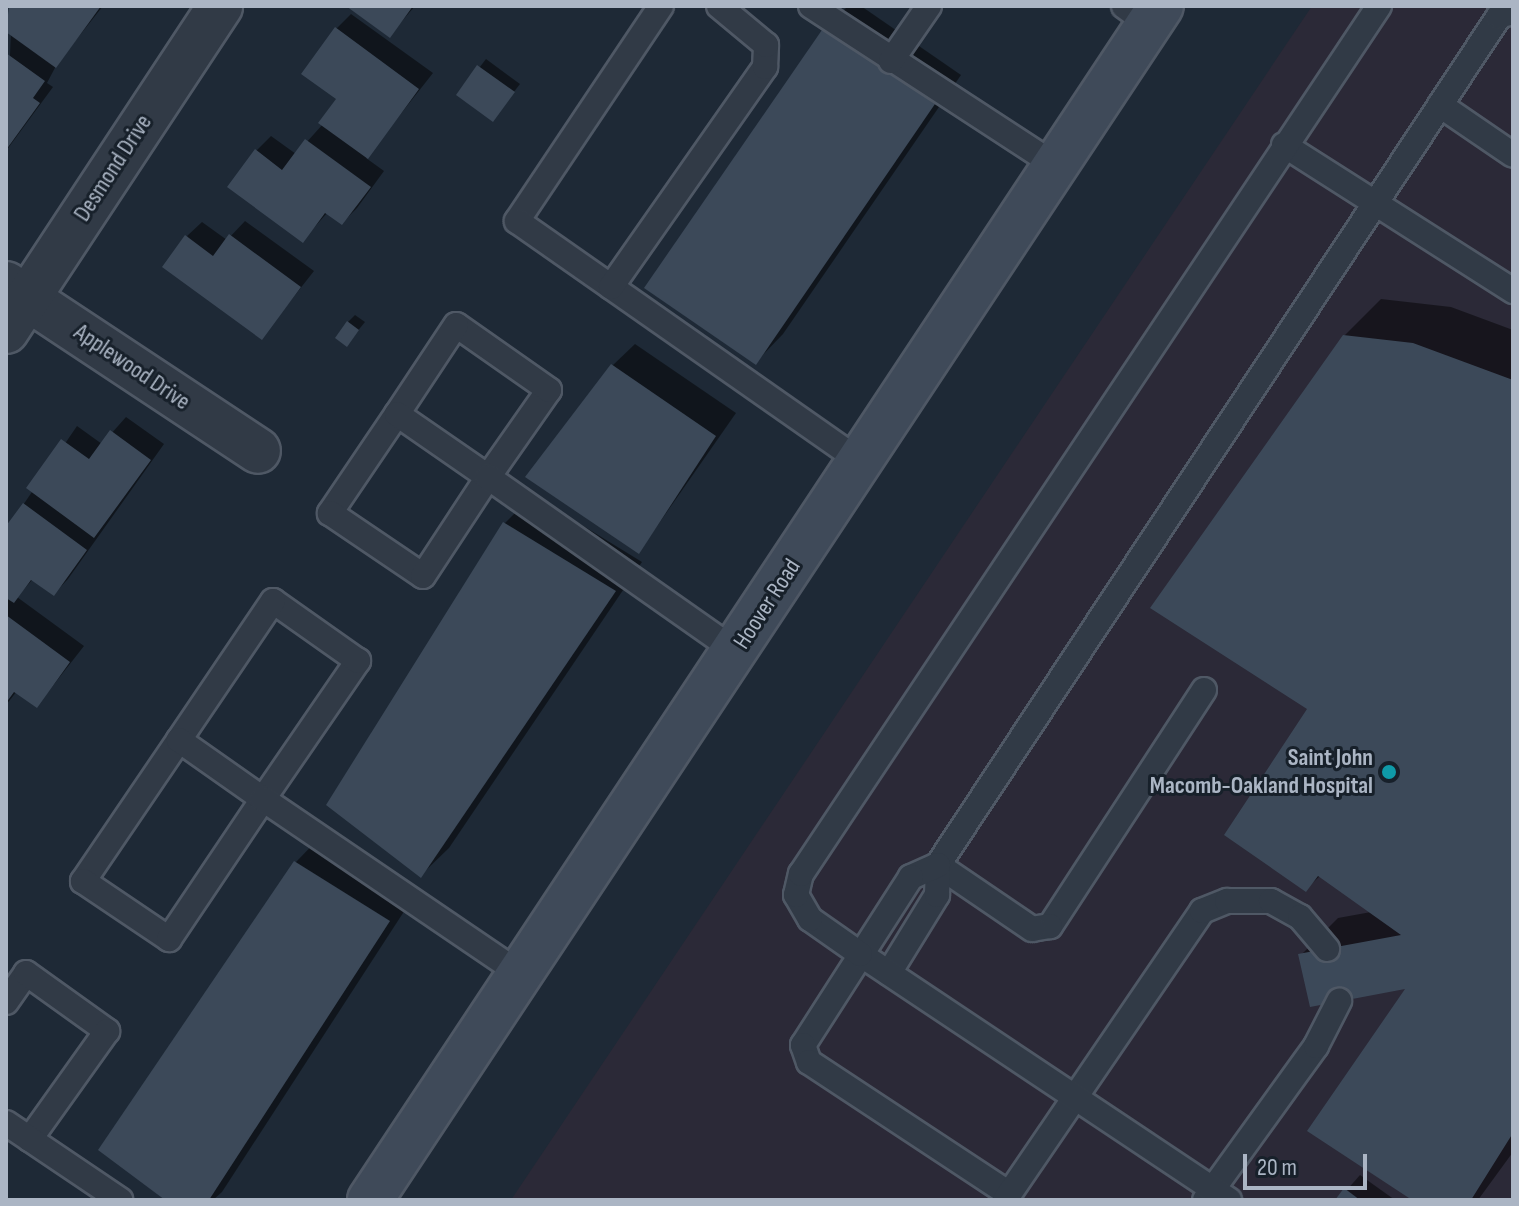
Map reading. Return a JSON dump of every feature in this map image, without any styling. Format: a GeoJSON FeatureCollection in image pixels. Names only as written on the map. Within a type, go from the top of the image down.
{"type":"FeatureCollection","features":[{"type":"Feature","properties":{"kind":"main road","name":"Hoover Road"},"geometry":{"type":"LineString","coordinates":[[370,1200],[1056,166],[1145,12]]}},
{"type":"Feature","properties":{"kind":"street","name":"Desmond Drive"},"geometry":{"type":"LineString","coordinates":[[13,304],[220,6]]}},
{"type":"Feature","properties":{"kind":"street","name":"Applewood Drive"},"geometry":{"type":"LineString","coordinates":[[13,304],[258,451]]}},
{"type":"Feature","properties":{"kind":"lane"},"geometry":{"type":"LineString","coordinates":[[661,6],[517,221],[861,462]]}},
{"type":"Feature","properties":{"kind":"lane"},"geometry":{"type":"LineString","coordinates":[[611,287],[765,67],[766,45],[719,6]]}},
{"type":"Feature","properties":{"kind":"lane"},"geometry":{"type":"LineString","coordinates":[[811,6],[1056,166]]}},
{"type":"Feature","properties":{"kind":"lane"},"geometry":{"type":"LineString","coordinates":[[891,61],[929,6]]}},
{"type":"Feature","properties":{"kind":"lane"},"geometry":{"type":"LineString","coordinates":[[1339,1001],[1316,1046],[1216,1196],[810,919],[796,895],[801,874],[1379,6]]}},
{"type":"Feature","properties":{"kind":"lane"},"geometry":{"type":"LineString","coordinates":[[889,973],[937,895],[938,865],[1499,16],[1513,12]]}},
{"type":"Feature","properties":{"kind":"lane"},"geometry":{"type":"LineString","coordinates":[[1440,105],[1513,155]]}},
{"type":"Feature","properties":{"kind":"lane"},"geometry":{"type":"LineString","coordinates":[[1284,145],[1513,291]]}},
{"type":"Feature","properties":{"kind":"lane"},"geometry":{"type":"LineString","coordinates":[[456,325],[549,390],[423,576],[330,513],[397,414],[456,325]]}},
{"type":"Feature","properties":{"kind":"lane"},"geometry":{"type":"LineString","coordinates":[[397,414],[736,651]]}},
{"type":"Feature","properties":{"kind":"lane"},"geometry":{"type":"LineString","coordinates":[[273,601],[358,661],[169,939],[83,881],[179,740],[273,601]]}},
{"type":"Feature","properties":{"kind":"lane"},"geometry":{"type":"LineString","coordinates":[[938,865],[1032,929],[1050,926],[1204,690]]}},
{"type":"Feature","properties":{"kind":"lane"},"geometry":{"type":"LineString","coordinates":[[179,740],[522,975]]}},
{"type":"Feature","properties":{"kind":"lane"},"geometry":{"type":"LineString","coordinates":[[938,865],[911,877],[812,1026],[803,1045],[809,1062],[1007,1197],[1202,911],[1227,901],[1271,901],[1300,917],[1327,949]]}},
{"type":"Feature","properties":{"kind":"lane"},"geometry":{"type":"LineString","coordinates":[[6,1002],[26,973],[107,1031],[30,1139]]}},
{"type":"Feature","properties":{"kind":"lane"},"geometry":{"type":"LineString","coordinates":[[6,1123],[120,1200]]}},
{"type":"Feature","properties":{"kind":"shaded area"},"geometry":{"type":"Polygon","coordinates":[[[1312,6],[1513,6],[1513,1200],[511,1200],[1312,6]]]}},
{"type":"Feature","properties":{"kind":"building"},"geometry":{"type":"Polygon","coordinates":[[[9,6],[101,6],[56,68],[6,32],[9,6]]]}},
{"type":"Feature","properties":{"kind":"building"},"geometry":{"type":"Polygon","coordinates":[[[346,6],[413,6],[390,38],[346,6]]]}},
{"type":"Feature","properties":{"kind":"building"},"geometry":{"type":"Polygon","coordinates":[[[335,27],[419,89],[368,159],[318,123],[336,99],[301,74],[335,27]]]}},
{"type":"Feature","properties":{"kind":"building"},"geometry":{"type":"Polygon","coordinates":[[[824,27],[935,104],[756,365],[644,288],[824,27]]]}},
{"type":"Feature","properties":{"kind":"building"},"geometry":{"type":"Polygon","coordinates":[[[6,53],[45,81],[33,98],[40,103],[6,150],[6,53]]]}},
{"type":"Feature","properties":{"kind":"building"},"geometry":{"type":"Polygon","coordinates":[[[477,65],[515,92],[493,122],[456,95],[477,65]]]}},
{"type":"Feature","properties":{"kind":"building"},"geometry":{"type":"Polygon","coordinates":[[[305,139],[371,187],[342,225],[325,213],[303,243],[227,187],[255,149],[282,170],[305,139]]]}},
{"type":"Feature","properties":{"kind":"building"},"geometry":{"type":"Polygon","coordinates":[[[229,234],[301,287],[262,340],[162,267],[185,235],[213,256],[229,234]]]}},
{"type":"Feature","properties":{"kind":"building"},"geometry":{"type":"Polygon","coordinates":[[[347,321],[359,330],[347,347],[335,338],[347,321]]]}},
{"type":"Feature","properties":{"kind":"building","name":"Saint John Macomb-Oakland Hospital"},"geometry":{"type":"Polygon","coordinates":[[[1343,335],[1413,343],[1513,380],[1513,1133],[1471,1200],[1412,1200],[1307,1131],[1405,989],[1310,1007],[1298,954],[1401,935],[1318,876],[1306,892],[1224,835],[1307,709],[1150,608],[1343,335]]]}},
{"type":"Feature","properties":{"kind":"building"},"geometry":{"type":"Polygon","coordinates":[[[611,364],[716,436],[639,554],[525,477],[611,364]]]}},
{"type":"Feature","properties":{"kind":"building"},"geometry":{"type":"Polygon","coordinates":[[[110,430],[151,460],[94,538],[26,488],[61,439],[89,459],[110,430]]]}},
{"type":"Feature","properties":{"kind":"building"},"geometry":{"type":"Polygon","coordinates":[[[23,503],[87,550],[54,596],[31,580],[14,603],[6,598],[6,526],[23,503]]]}},
{"type":"Feature","properties":{"kind":"building"},"geometry":{"type":"Polygon","coordinates":[[[503,522],[616,591],[421,878],[326,805],[503,522]]]}},
{"type":"Feature","properties":{"kind":"building"},"geometry":{"type":"Polygon","coordinates":[[[6,615],[70,662],[37,708],[14,692],[6,703],[6,615]]]}},
{"type":"Feature","properties":{"kind":"building"},"geometry":{"type":"Polygon","coordinates":[[[294,861],[390,921],[209,1200],[165,1200],[98,1150],[294,861]]]}},
{"type":"Feature","properties":{"kind":"building"},"geometry":{"type":"Polygon","coordinates":[[[1344,1188],[1360,1200],[1335,1200],[1344,1188]]]}},
{"type":"Feature","properties":{"kind":"place","name":"Saint John Macomb-Oakland Hospital"},"geometry":{"type":"Point","coordinates":[1389,772]}}]}
